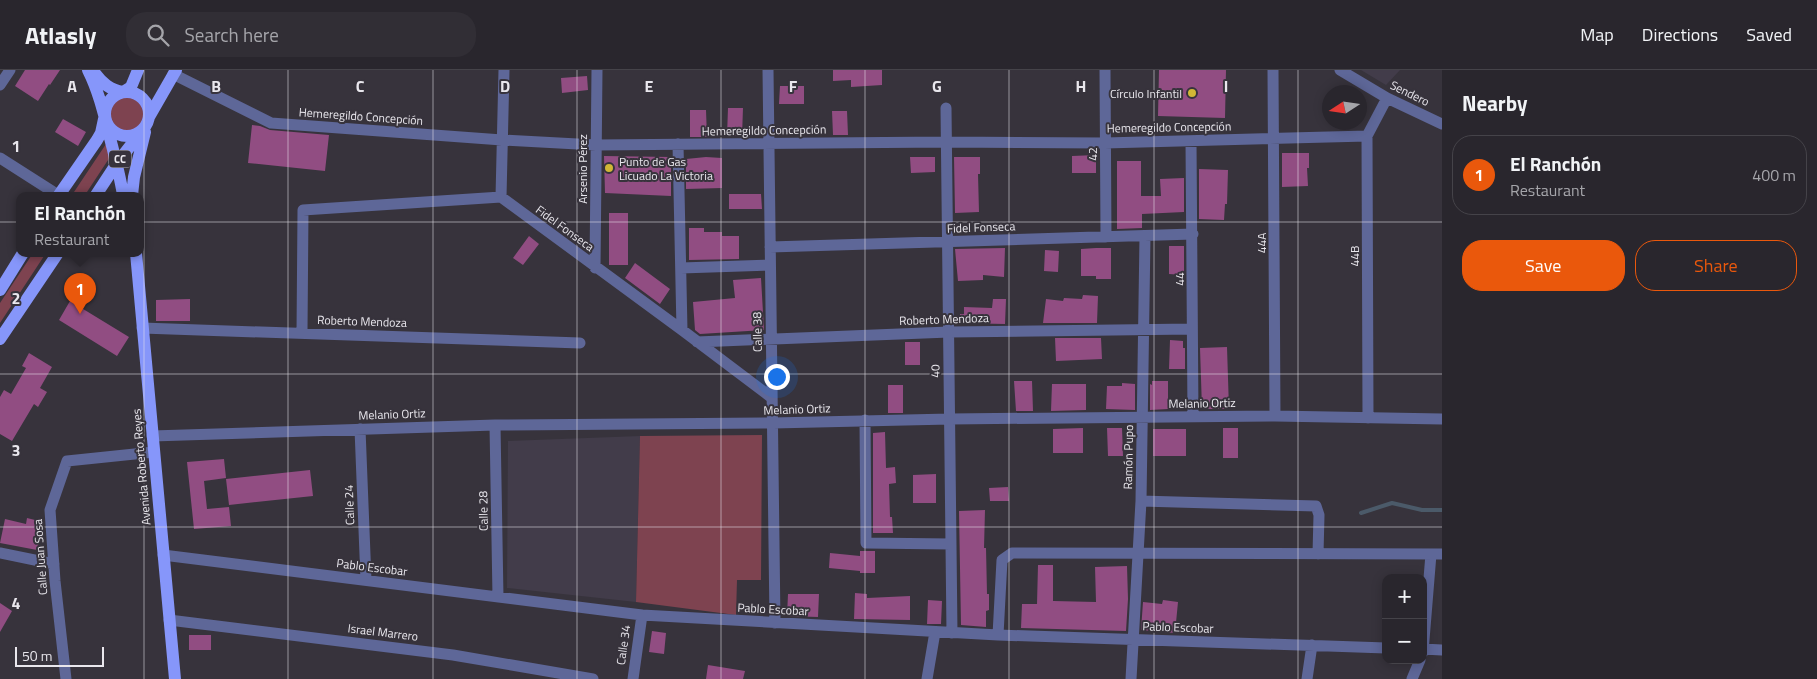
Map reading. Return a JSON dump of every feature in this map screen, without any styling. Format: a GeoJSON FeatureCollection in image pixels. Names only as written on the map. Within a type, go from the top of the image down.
{"type":"FeatureCollection","features":[{"type":"Feature","properties":{"kind":"main road"},"geometry":{"type":"LineString","coordinates":[[88,70],[99,95],[123,192]]}},
{"type":"Feature","properties":{"kind":"main road"},"geometry":{"type":"LineString","coordinates":[[92,70],[104,85],[113,90],[131,92],[147,105],[147,121],[132,192]]}},
{"type":"Feature","properties":{"kind":"main road"},"geometry":{"type":"LineString","coordinates":[[61,192],[101,133],[106,108],[110,101],[116,95],[131,87],[138,70]]}},
{"type":"Feature","properties":{"kind":"main road","name":"CC"},"geometry":{"type":"LineString","coordinates":[[98,192],[147,121],[175,72]]}},
{"type":"Feature","properties":{"kind":"main road"},"geometry":{"type":"LineString","coordinates":[[105,116],[110,129],[122,136],[136,134],[147,121]]}},
{"type":"Feature","properties":{"kind":"main road"},"geometry":{"type":"LineString","coordinates":[[0,290],[21,257]]}},
{"type":"Feature","properties":{"kind":"main road"},"geometry":{"type":"LineString","coordinates":[[0,339],[55,257]]}},
{"type":"Feature","properties":{"kind":"main road","name":"Avenida Roberto Reyes"},"geometry":{"type":"LineString","coordinates":[[136,257],[174,679]]}},
{"type":"Feature","properties":{"kind":"street"},"geometry":{"type":"LineString","coordinates":[[0,86],[10,70]]}},
{"type":"Feature","properties":{"kind":"street"},"geometry":{"type":"LineString","coordinates":[[302,333],[303,210],[501,197],[504,70]]}},
{"type":"Feature","properties":{"kind":"street","name":"Arsenio Pérez"},"geometry":{"type":"LineString","coordinates":[[595,268],[597,70]]}},
{"type":"Feature","properties":{"kind":"street","name":"Calle 38"},"geometry":{"type":"LineString","coordinates":[[768,70],[774,623]]}},
{"type":"Feature","properties":{"kind":"street","name":"42"},"geometry":{"type":"LineString","coordinates":[[1105,70],[1106,237]]}},
{"type":"Feature","properties":{"kind":"street","name":"44A"},"geometry":{"type":"LineString","coordinates":[[1273,70],[1275,416]]}},
{"type":"Feature","properties":{"kind":"street","name":"Sendero"},"geometry":{"type":"LineString","coordinates":[[1340,70],[1387,98],[1442,124]]}},
{"type":"Feature","properties":{"kind":"street","name":"Hemeregildo Concepción"},"geometry":{"type":"LineString","coordinates":[[175,72],[271,122],[502,140],[596,145],[946,142],[1106,143],[1367,136]]}},
{"type":"Feature","properties":{"kind":"street","name":"44B"},"geometry":{"type":"LineString","coordinates":[[1368,418],[1367,136],[1387,98]]}},
{"type":"Feature","properties":{"kind":"street","name":"40"},"geometry":{"type":"LineString","coordinates":[[946,108],[952,633]]}},
{"type":"Feature","properties":{"kind":"street","name":"44"},"geometry":{"type":"LineString","coordinates":[[1192,141],[1193,416]]}},
{"type":"Feature","properties":{"kind":"street"},"geometry":{"type":"LineString","coordinates":[[678,144],[682,330]]}},
{"type":"Feature","properties":{"kind":"street"},"geometry":{"type":"LineString","coordinates":[[0,158],[54,192]]}},
{"type":"Feature","properties":{"kind":"street","name":"Fidel Fonseca"},"geometry":{"type":"LineString","coordinates":[[501,197],[772,398]]}},
{"type":"Feature","properties":{"kind":"street","name":"Fidel Fonseca"},"geometry":{"type":"LineString","coordinates":[[770,247],[1193,234]]}},
{"type":"Feature","properties":{"kind":"street","name":"Ramón Pupo"},"geometry":{"type":"LineString","coordinates":[[1131,679],[1141,501],[1145,236]]}},
{"type":"Feature","properties":{"kind":"street"},"geometry":{"type":"LineString","coordinates":[[681,268],[770,265]]}},
{"type":"Feature","properties":{"kind":"street","name":"Roberto Mendoza"},"geometry":{"type":"LineString","coordinates":[[142,328],[580,343]]}},
{"type":"Feature","properties":{"kind":"street","name":"Roberto Mendoza"},"geometry":{"type":"LineString","coordinates":[[697,342],[948,332],[1144,328],[1192,329]]}},
{"type":"Feature","properties":{"kind":"street","name":"Melanio Ortiz"},"geometry":{"type":"LineString","coordinates":[[152,436],[495,425],[773,423],[866,420],[1193,416],[1442,419]]}},
{"type":"Feature","properties":{"kind":"street"},"geometry":{"type":"LineString","coordinates":[[866,420],[866,543],[951,544]]}},
{"type":"Feature","properties":{"kind":"street","name":"Calle 28"},"geometry":{"type":"LineString","coordinates":[[495,425],[498,597]]}},
{"type":"Feature","properties":{"kind":"street","name":"Calle 24"},"geometry":{"type":"LineString","coordinates":[[360,429],[366,580]]}},
{"type":"Feature","properties":{"kind":"street","name":"Calle Juan Sosa"},"geometry":{"type":"LineString","coordinates":[[66,679],[50,510],[67,461],[154,452]]}},
{"type":"Feature","properties":{"kind":"street"},"geometry":{"type":"LineString","coordinates":[[1141,501],[1316,506],[1319,515],[1318,554]]}},
{"type":"Feature","properties":{"kind":"street"},"geometry":{"type":"LineString","coordinates":[[0,553],[54,564]]}},
{"type":"Feature","properties":{"kind":"street"},"geometry":{"type":"LineString","coordinates":[[998,635],[1002,560],[1012,553],[1437,554],[1427,625]]}},
{"type":"Feature","properties":{"kind":"street","name":"Pablo Escobar"},"geometry":{"type":"LineString","coordinates":[[163,554],[642,615],[952,633],[1382,648]]}},
{"type":"Feature","properties":{"kind":"street","name":"Calle 34"},"geometry":{"type":"LineString","coordinates":[[632,679],[642,615]]}},
{"type":"Feature","properties":{"kind":"street","name":"Israel Marrero"},"geometry":{"type":"LineString","coordinates":[[169,620],[453,655],[593,679]]}},
{"type":"Feature","properties":{"kind":"street"},"geometry":{"type":"LineString","coordinates":[[928,679],[935,632]]}},
{"type":"Feature","properties":{"kind":"street"},"geometry":{"type":"LineString","coordinates":[[1307,679],[1312,645]]}},
{"type":"Feature","properties":{"kind":"street"},"geometry":{"type":"LineString","coordinates":[[1427,652],[1442,650]]}},
{"type":"Feature","properties":{"kind":"street"},"geometry":{"type":"LineString","coordinates":[[1412,679],[1418,664]]}},
{"type":"Feature","properties":{"kind":"shaded area"},"geometry":{"type":"Polygon","coordinates":[[[1361,70],[1400,70],[1386,85],[1361,70]]]}},
{"type":"Feature","properties":{"kind":"shaded area"},"geometry":{"type":"Polygon","coordinates":[[[128,96],[141,102],[147,115],[141,128],[128,134],[115,128],[109,115],[115,102],[128,96]]]}},
{"type":"Feature","properties":{"kind":"shaded area"},"geometry":{"type":"Polygon","coordinates":[[[106,144],[110,157],[87,192],[74,192],[106,144]]]}},
{"type":"Feature","properties":{"kind":"shaded area"},"geometry":{"type":"Polygon","coordinates":[[[30,257],[43,257],[0,323],[0,303],[30,257]]]}},
{"type":"Feature","properties":{"kind":"shaded area"},"geometry":{"type":"Polygon","coordinates":[[[762,435],[761,580],[737,580],[736,615],[636,602],[640,436],[762,435]]]}},
{"type":"Feature","properties":{"kind":"shaded area"},"geometry":{"type":"Polygon","coordinates":[[[640,436],[636,602],[507,588],[508,441],[640,436]]]}},
{"type":"Feature","properties":{"kind":"building"},"geometry":{"type":"Polygon","coordinates":[[[25,70],[60,70],[38,101],[15,86],[25,70]]]}},
{"type":"Feature","properties":{"kind":"building"},"geometry":{"type":"Polygon","coordinates":[[[833,70],[882,70],[882,85],[851,87],[851,80],[833,81],[833,70]]]}},
{"type":"Feature","properties":{"kind":"building","name":"Círculo Infantil"},"geometry":{"type":"Polygon","coordinates":[[[1159,70],[1226,70],[1225,118],[1158,116],[1159,70]]]}},
{"type":"Feature","properties":{"kind":"building"},"geometry":{"type":"Polygon","coordinates":[[[587,76],[588,90],[562,93],[561,78],[587,76]]]}},
{"type":"Feature","properties":{"kind":"building"},"geometry":{"type":"Polygon","coordinates":[[[780,86],[804,86],[804,104],[779,104],[780,86]]]}},
{"type":"Feature","properties":{"kind":"building"},"geometry":{"type":"Polygon","coordinates":[[[728,108],[743,108],[742,136],[727,136],[728,108]]]}},
{"type":"Feature","properties":{"kind":"building"},"geometry":{"type":"Polygon","coordinates":[[[690,110],[706,110],[707,137],[690,137],[690,110]]]}},
{"type":"Feature","properties":{"kind":"building"},"geometry":{"type":"Polygon","coordinates":[[[832,111],[847,111],[848,135],[833,135],[832,111]]]}},
{"type":"Feature","properties":{"kind":"building"},"geometry":{"type":"Polygon","coordinates":[[[63,119],[86,132],[78,146],[55,132],[63,119]]]}},
{"type":"Feature","properties":{"kind":"building"},"geometry":{"type":"Polygon","coordinates":[[[252,125],[270,130],[329,135],[325,171],[248,163],[252,125]]]}},
{"type":"Feature","properties":{"kind":"building"},"geometry":{"type":"Polygon","coordinates":[[[1282,153],[1309,153],[1309,168],[1307,168],[1308,186],[1282,187],[1282,153]]]}},
{"type":"Feature","properties":{"kind":"building"},"geometry":{"type":"Polygon","coordinates":[[[1096,155],[1096,173],[1072,173],[1072,156],[1096,155]]]}},
{"type":"Feature","properties":{"kind":"building"},"geometry":{"type":"Polygon","coordinates":[[[604,156],[671,157],[671,196],[605,193],[604,156]]]}},
{"type":"Feature","properties":{"kind":"building"},"geometry":{"type":"Polygon","coordinates":[[[910,157],[935,157],[935,172],[911,173],[910,157]]]}},
{"type":"Feature","properties":{"kind":"building"},"geometry":{"type":"Polygon","coordinates":[[[954,157],[980,157],[980,174],[978,174],[979,212],[955,213],[954,157]]]}},
{"type":"Feature","properties":{"kind":"building"},"geometry":{"type":"Polygon","coordinates":[[[722,158],[722,188],[686,189],[686,159],[722,158]]]}},
{"type":"Feature","properties":{"kind":"building"},"geometry":{"type":"Polygon","coordinates":[[[1117,161],[1141,161],[1141,196],[1161,196],[1160,179],[1184,178],[1184,212],[1142,214],[1142,228],[1117,229],[1117,161]]]}},
{"type":"Feature","properties":{"kind":"building"},"geometry":{"type":"Polygon","coordinates":[[[1199,169],[1228,170],[1227,204],[1225,204],[1224,220],[1199,219],[1199,169]]]}},
{"type":"Feature","properties":{"kind":"building"},"geometry":{"type":"Polygon","coordinates":[[[729,194],[761,194],[762,209],[729,209],[729,194]]]}},
{"type":"Feature","properties":{"kind":"building"},"geometry":{"type":"Polygon","coordinates":[[[609,213],[628,213],[628,265],[609,265],[609,213]]]}},
{"type":"Feature","properties":{"kind":"building"},"geometry":{"type":"Polygon","coordinates":[[[689,228],[704,228],[704,232],[722,232],[722,236],[739,236],[739,259],[689,260],[689,228]]]}},
{"type":"Feature","properties":{"kind":"building"},"geometry":{"type":"Polygon","coordinates":[[[529,236],[539,244],[523,265],[513,258],[529,236]]]}},
{"type":"Feature","properties":{"kind":"building"},"geometry":{"type":"Polygon","coordinates":[[[1169,246],[1184,246],[1184,275],[1169,274],[1169,246]]]}},
{"type":"Feature","properties":{"kind":"building"},"geometry":{"type":"Polygon","coordinates":[[[1005,248],[1004,277],[983,275],[983,280],[958,281],[955,249],[1005,248]]]}},
{"type":"Feature","properties":{"kind":"building"},"geometry":{"type":"Polygon","coordinates":[[[1111,248],[1111,279],[1081,276],[1081,249],[1111,248]]]}},
{"type":"Feature","properties":{"kind":"building"},"geometry":{"type":"Polygon","coordinates":[[[1045,250],[1059,251],[1058,272],[1044,271],[1045,250]]]}},
{"type":"Feature","properties":{"kind":"building"},"geometry":{"type":"Polygon","coordinates":[[[635,263],[670,289],[660,304],[625,278],[635,263]]]}},
{"type":"Feature","properties":{"kind":"building"},"geometry":{"type":"Polygon","coordinates":[[[761,278],[764,330],[700,334],[695,330],[693,302],[735,298],[733,280],[761,278]]]}},
{"type":"Feature","properties":{"kind":"building"},"geometry":{"type":"Polygon","coordinates":[[[1083,295],[1098,296],[1097,323],[1043,323],[1046,299],[1063,301],[1064,298],[1082,299],[1083,295]]]}},
{"type":"Feature","properties":{"kind":"building"},"geometry":{"type":"Polygon","coordinates":[[[190,299],[190,321],[156,321],[156,300],[190,299]]]}},
{"type":"Feature","properties":{"kind":"building"},"geometry":{"type":"Polygon","coordinates":[[[993,299],[1006,299],[1005,324],[960,323],[960,314],[964,314],[964,307],[992,308],[993,299]]]}},
{"type":"Feature","properties":{"kind":"building"},"geometry":{"type":"Polygon","coordinates":[[[70,301],[129,337],[117,356],[59,320],[70,301]]]}},
{"type":"Feature","properties":{"kind":"building"},"geometry":{"type":"Polygon","coordinates":[[[1055,338],[1101,338],[1102,359],[1056,361],[1055,338]]]}},
{"type":"Feature","properties":{"kind":"building"},"geometry":{"type":"Polygon","coordinates":[[[1170,340],[1183,341],[1185,369],[1169,369],[1170,340]]]}},
{"type":"Feature","properties":{"kind":"building"},"geometry":{"type":"Polygon","coordinates":[[[905,342],[920,342],[920,365],[905,365],[905,342]]]}},
{"type":"Feature","properties":{"kind":"building"},"geometry":{"type":"Polygon","coordinates":[[[1227,347],[1229,409],[1202,409],[1200,348],[1227,347]]]}},
{"type":"Feature","properties":{"kind":"building"},"geometry":{"type":"Polygon","coordinates":[[[29,353],[52,367],[40,388],[47,392],[38,407],[34,404],[12,441],[0,434],[0,397],[4,390],[11,394],[26,368],[22,366],[29,353]]]}},
{"type":"Feature","properties":{"kind":"building"},"geometry":{"type":"Polygon","coordinates":[[[1014,381],[1032,381],[1033,411],[1016,411],[1014,381]]]}},
{"type":"Feature","properties":{"kind":"building"},"geometry":{"type":"Polygon","coordinates":[[[1152,381],[1168,381],[1168,409],[1150,410],[1150,384],[1152,385],[1152,381]]]}},
{"type":"Feature","properties":{"kind":"building"},"geometry":{"type":"Polygon","coordinates":[[[1122,383],[1135,384],[1135,410],[1106,409],[1107,386],[1122,386],[1122,383]]]}},
{"type":"Feature","properties":{"kind":"building"},"geometry":{"type":"Polygon","coordinates":[[[1052,384],[1086,384],[1086,410],[1051,411],[1052,384]]]}},
{"type":"Feature","properties":{"kind":"building"},"geometry":{"type":"Polygon","coordinates":[[[888,385],[903,385],[903,413],[888,413],[888,385]]]}},
{"type":"Feature","properties":{"kind":"building"},"geometry":{"type":"Polygon","coordinates":[[[1083,428],[1083,453],[1053,453],[1053,429],[1083,428]]]}},
{"type":"Feature","properties":{"kind":"building"},"geometry":{"type":"Polygon","coordinates":[[[1107,428],[1122,428],[1123,456],[1108,456],[1107,428]]]}},
{"type":"Feature","properties":{"kind":"building"},"geometry":{"type":"Polygon","coordinates":[[[1223,428],[1238,428],[1238,458],[1223,458],[1223,428]]]}},
{"type":"Feature","properties":{"kind":"building"},"geometry":{"type":"Polygon","coordinates":[[[1153,429],[1186,429],[1186,456],[1153,456],[1153,429]]]}},
{"type":"Feature","properties":{"kind":"building"},"geometry":{"type":"Polygon","coordinates":[[[885,432],[886,468],[895,467],[896,483],[889,484],[890,517],[892,517],[893,533],[873,533],[873,433],[885,432]]]}},
{"type":"Feature","properties":{"kind":"building"},"geometry":{"type":"Polygon","coordinates":[[[224,459],[226,478],[204,481],[207,509],[229,507],[231,526],[194,529],[187,462],[224,459]]]}},
{"type":"Feature","properties":{"kind":"building"},"geometry":{"type":"Polygon","coordinates":[[[310,470],[313,496],[229,505],[226,479],[310,470]]]}},
{"type":"Feature","properties":{"kind":"building"},"geometry":{"type":"Polygon","coordinates":[[[936,474],[936,503],[913,503],[913,475],[936,474]]]}},
{"type":"Feature","properties":{"kind":"building"},"geometry":{"type":"Polygon","coordinates":[[[1008,487],[1009,501],[990,501],[989,488],[1008,487]]]}},
{"type":"Feature","properties":{"kind":"building"},"geometry":{"type":"Polygon","coordinates":[[[985,510],[984,548],[986,548],[987,594],[989,594],[986,627],[961,625],[959,511],[985,510]]]}},
{"type":"Feature","properties":{"kind":"building"},"geometry":{"type":"Polygon","coordinates":[[[27,518],[43,522],[37,550],[0,543],[5,519],[26,524],[27,518]]]}},
{"type":"Feature","properties":{"kind":"building"},"geometry":{"type":"Polygon","coordinates":[[[860,551],[875,551],[875,573],[860,573],[860,571],[829,568],[830,553],[860,556],[860,551]]]}},
{"type":"Feature","properties":{"kind":"building"},"geometry":{"type":"Polygon","coordinates":[[[1038,565],[1053,565],[1053,601],[1096,602],[1095,567],[1127,566],[1128,599],[1126,631],[1021,628],[1022,604],[1037,604],[1038,565]]]}},
{"type":"Feature","properties":{"kind":"building"},"geometry":{"type":"Polygon","coordinates":[[[855,593],[867,594],[867,598],[910,596],[910,620],[854,619],[855,593]]]}},
{"type":"Feature","properties":{"kind":"building"},"geometry":{"type":"Polygon","coordinates":[[[788,594],[819,594],[818,617],[787,616],[788,594]]]}},
{"type":"Feature","properties":{"kind":"building"},"geometry":{"type":"Polygon","coordinates":[[[928,600],[942,601],[941,624],[927,624],[928,600]]]}},
{"type":"Feature","properties":{"kind":"building"},"geometry":{"type":"Polygon","coordinates":[[[1163,600],[1178,602],[1175,633],[1141,630],[1143,602],[1162,604],[1163,600]]]}},
{"type":"Feature","properties":{"kind":"building"},"geometry":{"type":"Polygon","coordinates":[[[0,603],[12,611],[0,632],[0,603]]]}},
{"type":"Feature","properties":{"kind":"building"},"geometry":{"type":"Polygon","coordinates":[[[652,631],[666,633],[664,654],[649,652],[652,631]]]}},
{"type":"Feature","properties":{"kind":"building"},"geometry":{"type":"Polygon","coordinates":[[[189,635],[211,635],[211,650],[189,650],[189,635]]]}},
{"type":"Feature","properties":{"kind":"building"},"geometry":{"type":"Polygon","coordinates":[[[708,665],[745,671],[743,679],[706,679],[708,665]]]}},
{"type":"Feature","properties":{"kind":"waterway"},"geometry":{"type":"LineString","coordinates":[[1361,513],[1392,503],[1422,510],[1442,510]]}},
{"type":"Feature","properties":{"kind":"place","name":"Círculo Infantil"},"geometry":{"type":"Point","coordinates":[1192,93]}},
{"type":"Feature","properties":{"kind":"place","name":"Punto de Gas Licuado La Victoria"},"geometry":{"type":"Point","coordinates":[609,168]}},
{"type":"Feature","properties":{"kind":"place","name":"El Ranchón"},"geometry":{"type":"Point","coordinates":[80,314]}}]}
